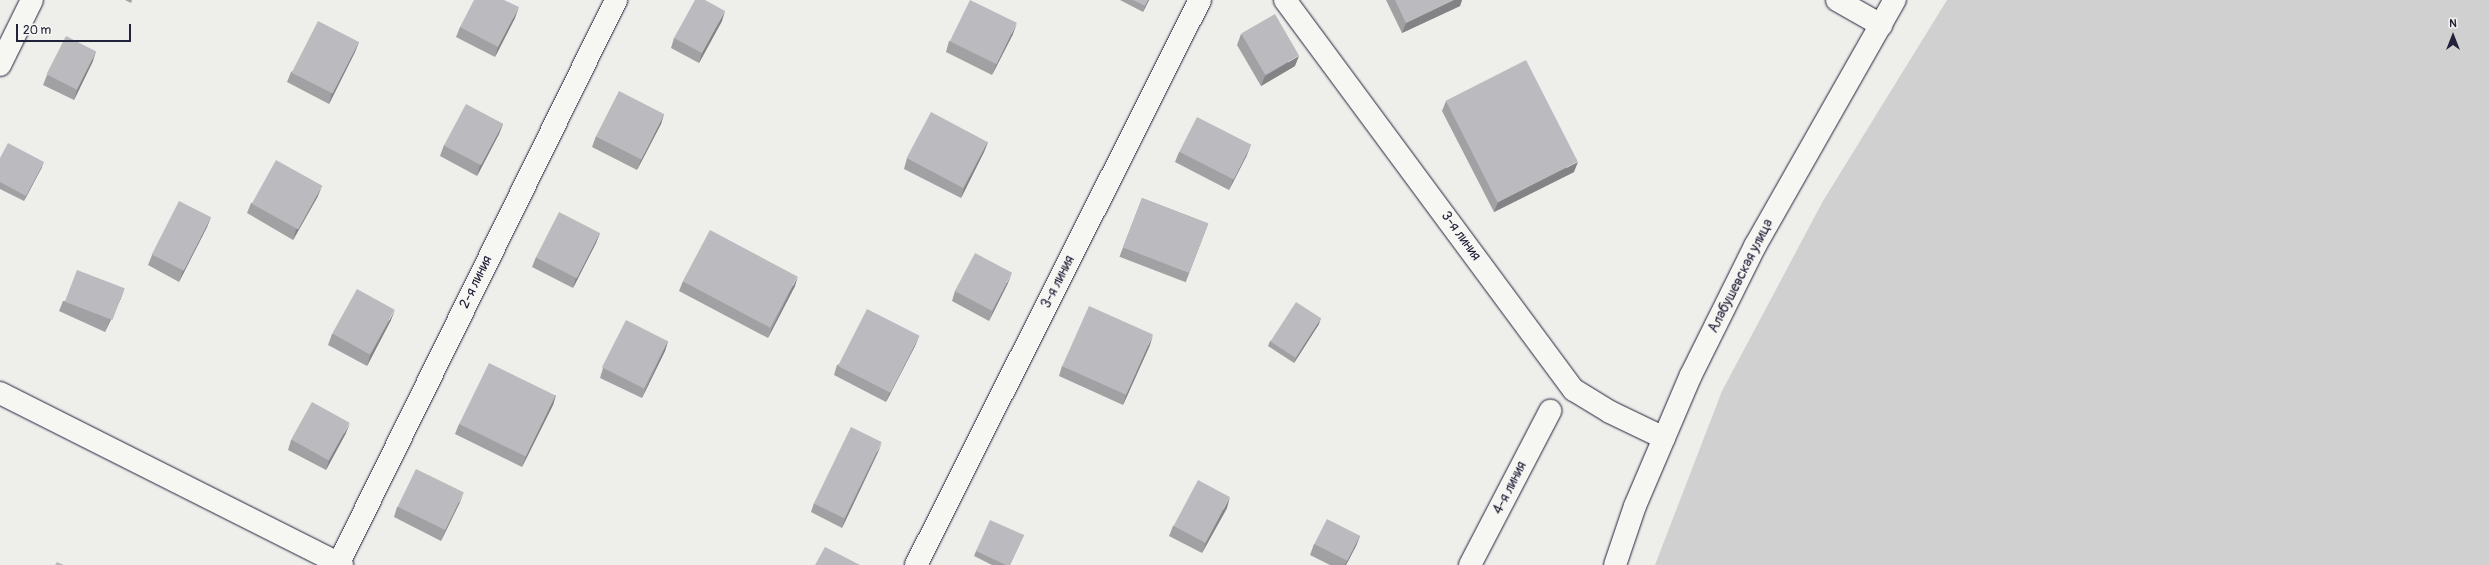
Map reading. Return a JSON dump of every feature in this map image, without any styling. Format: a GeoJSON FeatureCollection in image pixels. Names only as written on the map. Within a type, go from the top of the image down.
{"type":"FeatureCollection","features":[{"type":"Feature","properties":{"kind":"street"},"geometry":{"type":"LineString","coordinates":[[0,65],[32,0]]}},
{"type":"Feature","properties":{"kind":"street","name":"2-я линия"},"geometry":{"type":"LineString","coordinates":[[340,564],[616,0]]}},
{"type":"Feature","properties":{"kind":"street","name":"3-я линия"},"geometry":{"type":"LineString","coordinates":[[916,565],[1200,0]]}},
{"type":"Feature","properties":{"kind":"street","name":"3-я линия"},"geometry":{"type":"LineString","coordinates":[[1286,0],[1574,390],[1610,412],[1664,438]]}},
{"type":"Feature","properties":{"kind":"street"},"geometry":{"type":"LineString","coordinates":[[1837,0],[1881,25]]}},
{"type":"Feature","properties":{"kind":"street","name":"Алабушевская улица"},"geometry":{"type":"LineString","coordinates":[[1615,565],[1635,506],[1691,375],[1755,246],[1895,0]]}},
{"type":"Feature","properties":{"kind":"street"},"geometry":{"type":"LineString","coordinates":[[0,393],[340,564]]}},
{"type":"Feature","properties":{"kind":"street","name":"4-я линия"},"geometry":{"type":"LineString","coordinates":[[1470,565],[1550,411]]}},
{"type":"Feature","properties":{"kind":"shaded area"},"geometry":{"type":"Polygon","coordinates":[[[1947,0],[2489,0],[2489,565],[1655,565],[1722,391],[1823,201],[1947,0]]]}},
{"type":"Feature","properties":{"kind":"building"},"geometry":{"type":"Polygon","coordinates":[[[474,0],[504,0],[519,7],[498,47],[460,27],[474,0]]]}},
{"type":"Feature","properties":{"kind":"building"},"geometry":{"type":"Polygon","coordinates":[[[695,0],[705,0],[725,11],[702,53],[674,38],[695,0]]]}},
{"type":"Feature","properties":{"kind":"building"},"geometry":{"type":"Polygon","coordinates":[[[970,0],[1017,23],[997,64],[950,41],[970,0]]]}},
{"type":"Feature","properties":{"kind":"building"},"geometry":{"type":"Polygon","coordinates":[[[1133,0],[1148,0],[1145,6],[1133,0]]]}},
{"type":"Feature","properties":{"kind":"building"},"geometry":{"type":"Polygon","coordinates":[[[1395,0],[1454,0],[1406,23],[1395,0]]]}},
{"type":"Feature","properties":{"kind":"building"},"geometry":{"type":"Polygon","coordinates":[[[1275,14],[1299,56],[1265,75],[1241,34],[1275,14]]]}},
{"type":"Feature","properties":{"kind":"building"},"geometry":{"type":"Polygon","coordinates":[[[318,21],[359,42],[333,94],[292,73],[318,21]]]}},
{"type":"Feature","properties":{"kind":"building"},"geometry":{"type":"Polygon","coordinates":[[[66,36],[96,51],[77,90],[46,74],[66,36]]]}},
{"type":"Feature","properties":{"kind":"building"},"geometry":{"type":"Polygon","coordinates":[[[1526,60],[1578,162],[1498,202],[1446,101],[1526,60]]]}},
{"type":"Feature","properties":{"kind":"building"},"geometry":{"type":"Polygon","coordinates":[[[619,91],[664,114],[641,160],[596,136],[619,91]]]}},
{"type":"Feature","properties":{"kind":"building"},"geometry":{"type":"Polygon","coordinates":[[[466,104],[503,124],[481,165],[444,145],[466,104]]]}},
{"type":"Feature","properties":{"kind":"building"},"geometry":{"type":"Polygon","coordinates":[[[931,112],[988,142],[963,188],[907,158],[931,112]]]}},
{"type":"Feature","properties":{"kind":"building"},"geometry":{"type":"Polygon","coordinates":[[[1197,117],[1251,145],[1234,179],[1179,152],[1197,117]]]}},
{"type":"Feature","properties":{"kind":"building"},"geometry":{"type":"Polygon","coordinates":[[[8,143],[44,162],[26,196],[0,182],[0,158],[8,143]]]}},
{"type":"Feature","properties":{"kind":"building"},"geometry":{"type":"Polygon","coordinates":[[[276,160],[322,186],[298,229],[252,204],[276,160]]]}},
{"type":"Feature","properties":{"kind":"building"},"geometry":{"type":"Polygon","coordinates":[[[1142,198],[1208,223],[1189,273],[1123,247],[1142,198]]]}},
{"type":"Feature","properties":{"kind":"building"},"geometry":{"type":"Polygon","coordinates":[[[179,201],[211,217],[184,271],[152,254],[179,201]]]}},
{"type":"Feature","properties":{"kind":"building"},"geometry":{"type":"Polygon","coordinates":[[[559,212],[600,233],[577,278],[536,257],[559,212]]]}},
{"type":"Feature","properties":{"kind":"building"},"geometry":{"type":"Polygon","coordinates":[[[710,230],[797,276],[770,328],[683,281],[710,230]]]}},
{"type":"Feature","properties":{"kind":"building"},"geometry":{"type":"Polygon","coordinates":[[[975,253],[1012,273],[992,311],[955,291],[975,253]]]}},
{"type":"Feature","properties":{"kind":"building"},"geometry":{"type":"Polygon","coordinates":[[[77,270],[125,288],[112,320],[65,302],[77,270]]]}},
{"type":"Feature","properties":{"kind":"building"},"geometry":{"type":"Polygon","coordinates":[[[357,289],[395,310],[370,354],[332,334],[357,289]]]}},
{"type":"Feature","properties":{"kind":"building"},"geometry":{"type":"Polygon","coordinates":[[[1296,302],[1321,318],[1296,358],[1270,341],[1296,302]]]}},
{"type":"Feature","properties":{"kind":"building"},"geometry":{"type":"Polygon","coordinates":[[[1089,306],[1153,334],[1126,395],[1062,366],[1089,306]]]}},
{"type":"Feature","properties":{"kind":"building"},"geometry":{"type":"Polygon","coordinates":[[[867,309],[920,336],[891,393],[838,366],[867,309]]]}},
{"type":"Feature","properties":{"kind":"building"},"geometry":{"type":"Polygon","coordinates":[[[626,320],[668,341],[644,389],[602,367],[626,320]]]}},
{"type":"Feature","properties":{"kind":"building"},"geometry":{"type":"Polygon","coordinates":[[[489,363],[556,395],[526,457],[459,424],[489,363]]]}},
{"type":"Feature","properties":{"kind":"building"},"geometry":{"type":"Polygon","coordinates":[[[312,402],[350,423],[329,460],[291,440],[312,402]]]}},
{"type":"Feature","properties":{"kind":"building"},"geometry":{"type":"Polygon","coordinates":[[[851,427],[882,442],[844,518],[814,503],[851,427]]]}},
{"type":"Feature","properties":{"kind":"building"},"geometry":{"type":"Polygon","coordinates":[[[416,469],[464,492],[445,530],[398,507],[416,469]]]}},
{"type":"Feature","properties":{"kind":"building"},"geometry":{"type":"Polygon","coordinates":[[[1198,480],[1230,497],[1205,543],[1174,526],[1198,480]]]}},
{"type":"Feature","properties":{"kind":"building"},"geometry":{"type":"Polygon","coordinates":[[[1327,519],[1360,536],[1347,561],[1314,544],[1327,519]]]}},
{"type":"Feature","properties":{"kind":"building"},"geometry":{"type":"Polygon","coordinates":[[[990,520],[1024,535],[1010,565],[1006,565],[976,551],[990,520]]]}},
{"type":"Feature","properties":{"kind":"building"},"geometry":{"type":"Polygon","coordinates":[[[825,547],[860,565],[815,565],[825,547]]]}},
{"type":"Feature","properties":{"kind":"building"},"geometry":{"type":"Polygon","coordinates":[[[57,562],[64,565],[55,565],[57,562]]]}}]}
